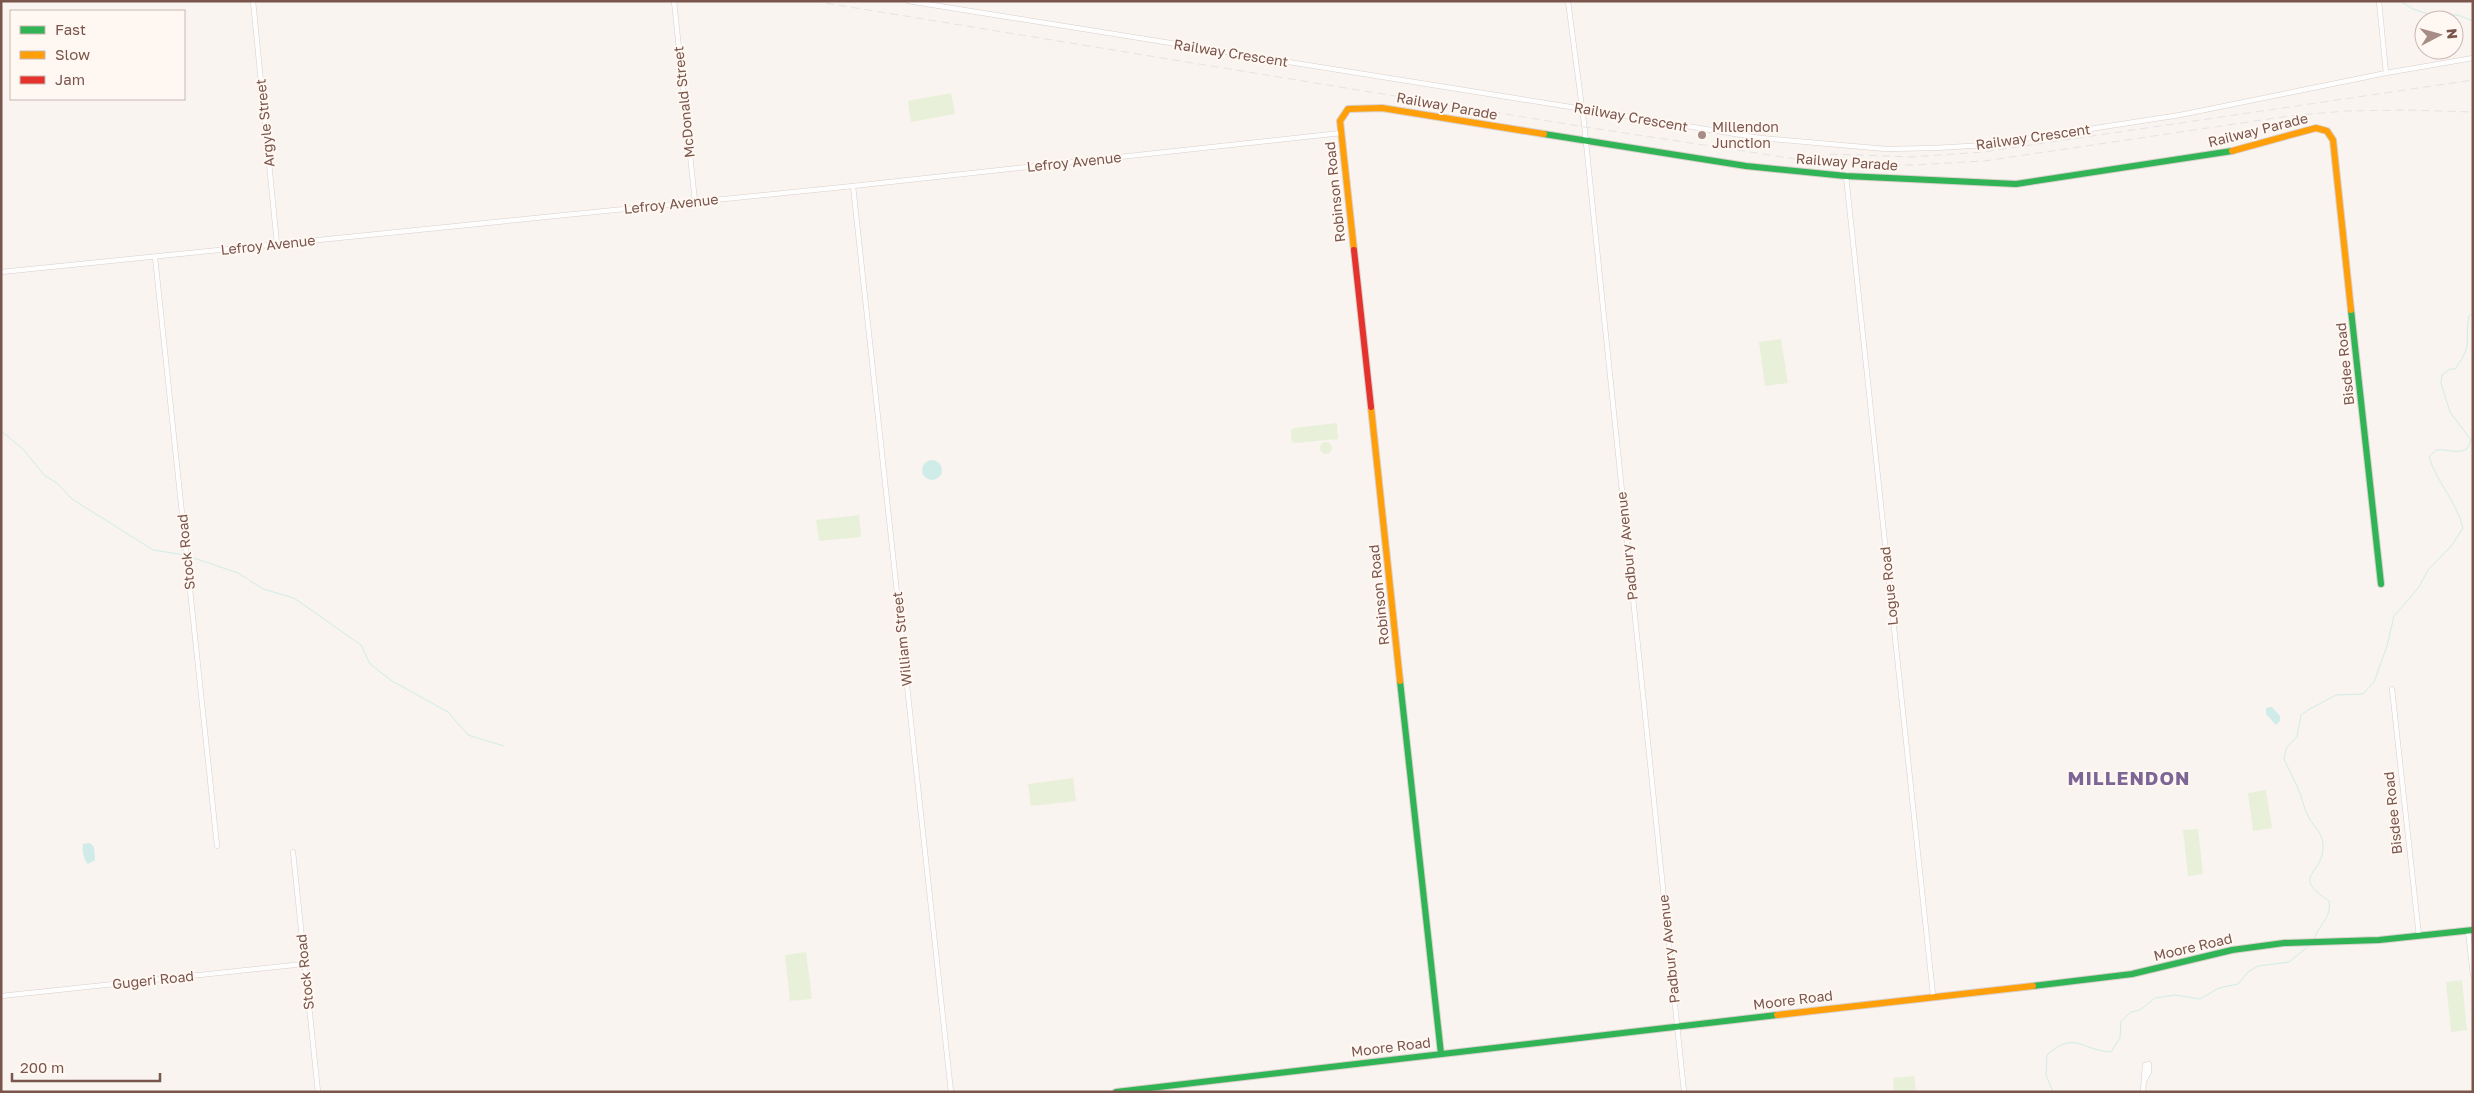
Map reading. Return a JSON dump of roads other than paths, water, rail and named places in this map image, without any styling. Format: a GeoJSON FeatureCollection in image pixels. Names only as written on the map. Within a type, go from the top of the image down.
{"type":"FeatureCollection","features":[{"type":"Feature","properties":{"kind":"street","name":"Argyle Street"},"geometry":{"type":"LineString","coordinates":[[253,1],[277,244]]}},
{"type":"Feature","properties":{"kind":"street","name":"McDonald Street"},"geometry":{"type":"LineString","coordinates":[[674,1],[695,202]]}},
{"type":"Feature","properties":{"kind":"street","name":"Railway Crescent"},"geometry":{"type":"LineString","coordinates":[[908,1],[1760,138],[1886,149],[1986,145],[2180,115],[2386,73],[2473,58]]}},
{"type":"Feature","properties":{"kind":"street","name":"Padbury Avenue"},"geometry":{"type":"LineString","coordinates":[[1568,1],[1582,108],[1684,1092]]}},
{"type":"Feature","properties":{"kind":"street"},"geometry":{"type":"LineString","coordinates":[[2379,2],[2386,73]]}},
{"type":"Feature","properties":{"kind":"street","name":"Railway Parade"},"geometry":{"type":"LineString","coordinates":[[1341,133],[1340,121],[1348,109],[1360,107],[1382,108],[1516,131],[1585,139],[1746,166],[1846,176],[2016,184],[2045,182],[2224,153],[2316,128],[2327,131],[2334,140]]}},
{"type":"Feature","properties":{"kind":"street","name":"Lefroy Avenue"},"geometry":{"type":"LineString","coordinates":[[1,272],[853,186],[1341,133]]}},
{"type":"Feature","properties":{"kind":"street","name":"Robinson Road"},"geometry":{"type":"LineString","coordinates":[[1341,133],[1441,1054]]}},
{"type":"Feature","properties":{"kind":"street","name":"Bisdee Road"},"geometry":{"type":"LineString","coordinates":[[2334,140],[2381,584]]}},
{"type":"Feature","properties":{"kind":"street","name":"Logue Road"},"geometry":{"type":"LineString","coordinates":[[1846,176],[1933,995]]}},
{"type":"Feature","properties":{"kind":"street","name":"William Street"},"geometry":{"type":"LineString","coordinates":[[853,186],[952,1092]]}},
{"type":"Feature","properties":{"kind":"street","name":"Stock Road"},"geometry":{"type":"LineString","coordinates":[[155,257],[217,846]]}},
{"type":"Feature","properties":{"kind":"street","name":"Bisdee Road"},"geometry":{"type":"LineString","coordinates":[[2392,689],[2419,936]]}},
{"type":"Feature","properties":{"kind":"street","name":"Stock Road"},"geometry":{"type":"LineString","coordinates":[[293,852],[318,1092]]}},
{"type":"Feature","properties":{"kind":"street"},"geometry":{"type":"LineString","coordinates":[[2470,930],[2473,975]]}},
{"type":"Feature","properties":{"kind":"street","name":"Moore Road"},"geometry":{"type":"LineString","coordinates":[[1116,1092],[1933,995],[2132,974],[2232,950],[2319,942],[2379,940],[2470,930]]}},
{"type":"Feature","properties":{"kind":"street","name":"Gugeri Road"},"geometry":{"type":"LineString","coordinates":[[1,996],[304,964]]}},
{"type":"Feature","properties":{"kind":"street"},"geometry":{"type":"LineString","coordinates":[[2143,1092],[2144,1082]]}},
{"type":"Feature","properties":{"kind":"water"},"geometry":{"type":"Polygon","coordinates":[[[932,460],[939,463],[942,470],[939,477],[932,480],[925,477],[922,470],[925,463],[932,460]]]}},
{"type":"Feature","properties":{"kind":"water"},"geometry":{"type":"Polygon","coordinates":[[[2272,707],[2280,716],[2280,721],[2276,725],[2266,714],[2266,708],[2272,707]]]}},
{"type":"Feature","properties":{"kind":"water"},"geometry":{"type":"Polygon","coordinates":[[[90,843],[94,847],[95,860],[88,864],[84,857],[83,844],[90,843]]]}},
{"type":"Feature","properties":{"kind":"waterway"},"geometry":{"type":"LineString","coordinates":[[2400,1],[2413,9],[2431,15],[2458,15],[2473,21]]}},
{"type":"Feature","properties":{"kind":"waterway"},"geometry":{"type":"LineString","coordinates":[[2473,231],[2473,238]]}},
{"type":"Feature","properties":{"kind":"waterway"},"geometry":{"type":"LineString","coordinates":[[2314,939],[2329,912],[2329,901],[2317,892],[2311,885],[2310,880],[2311,874],[2322,855],[2323,841],[2307,814],[2299,790],[2284,759],[2286,749],[2297,736],[2301,715],[2336,695],[2363,694],[2374,682],[2387,646],[2394,616],[2419,587],[2428,570],[2452,545],[2463,528],[2456,509],[2436,475],[2429,457],[2436,450],[2456,451],[2467,449],[2471,440],[2450,412],[2441,383],[2442,375],[2450,369],[2455,369],[2464,354],[2467,343],[2469,316],[2473,314]]}},
{"type":"Feature","properties":{"kind":"waterway"},"geometry":{"type":"LineString","coordinates":[[1,431],[23,449],[44,475],[57,483],[72,499],[153,550],[185,555]]}},
{"type":"Feature","properties":{"kind":"waterway"},"geometry":{"type":"LineString","coordinates":[[188,556],[238,573],[263,589],[294,598],[361,645],[370,664],[392,681],[448,712],[468,735],[504,746]]}},
{"type":"Feature","properties":{"kind":"waterway"},"geometry":{"type":"LineString","coordinates":[[2053,1092],[2046,1075],[2047,1055],[2057,1048],[2064,1044],[2078,1043],[2100,1051],[2111,1052],[2120,1038],[2121,1021],[2131,1012],[2140,1010],[2155,998],[2175,995],[2200,999],[2219,988],[2238,984],[2248,972],[2258,966],[2289,962],[2311,944]]}},
{"type":"Feature","properties":{"kind":"railway"},"geometry":{"type":"LineString","coordinates":[[813,1],[1585,127],[1803,160],[1859,164],[1913,165],[1984,161],[2289,116],[2346,111],[2473,112]]}},
{"type":"Feature","properties":{"kind":"railway"},"geometry":{"type":"LineString","coordinates":[[1830,154],[1912,157],[1983,152],[2473,80]]}},
{"type":"Feature","properties":{"kind":"place","name":"Millendon Junction"},"geometry":{"type":"Point","coordinates":[1702,135]}},
{"type":"Feature","properties":{"kind":"district","name":"MILLENDON"},"geometry":{"type":"Point","coordinates":[2129,778]}}]}
